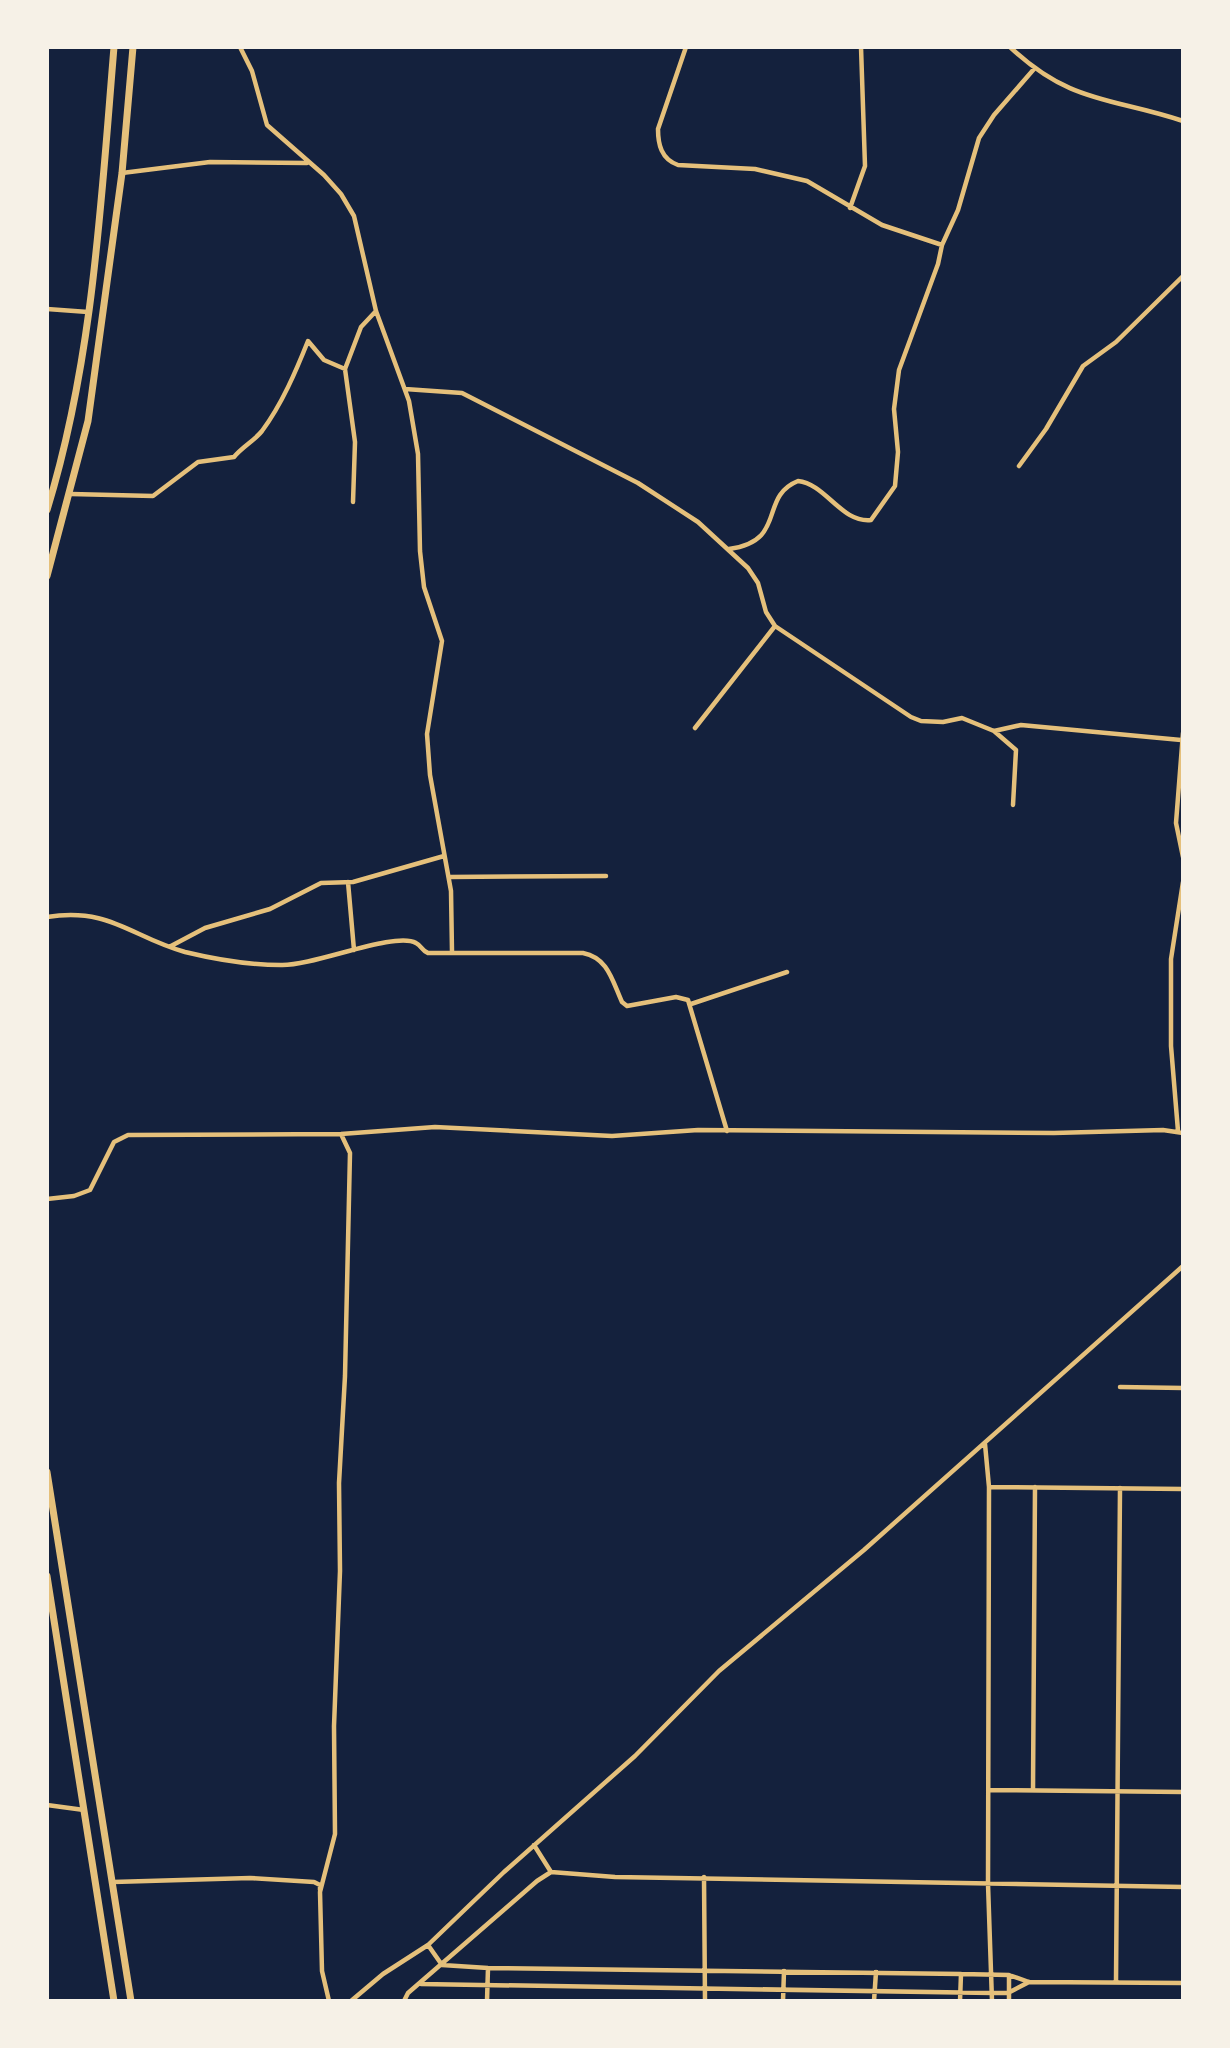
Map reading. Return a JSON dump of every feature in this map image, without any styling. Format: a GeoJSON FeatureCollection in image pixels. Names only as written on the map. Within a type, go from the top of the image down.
{"type":"FeatureCollection","features":[{"type":"Feature","properties":{"kind":"main road"},"geometry":{"type":"LineString","coordinates":[[47,510],[72,418],[88,312],[114,47]]}},
{"type":"Feature","properties":{"kind":"main road"},"geometry":{"type":"LineString","coordinates":[[47,576],[71,494],[96,372],[122,173],[133,47]]}},
{"type":"Feature","properties":{"kind":"main road"},"geometry":{"type":"LineString","coordinates":[[47,1472],[131,2001]]}},
{"type":"Feature","properties":{"kind":"main road"},"geometry":{"type":"LineString","coordinates":[[47,1576],[114,2001]]}},
{"type":"Feature","properties":{"kind":"street"},"geometry":{"type":"LineString","coordinates":[[240,47],[252,71],[267,125],[341,194],[354,216],[376,311],[405,389],[418,454],[424,587],[442,641],[427,734],[430,775],[449,877],[452,952]]}},
{"type":"Feature","properties":{"kind":"street"},"geometry":{"type":"LineString","coordinates":[[686,47],[658,129],[658,141],[669,161],[678,165],[755,169],[796,178],[818,186],[850,208],[882,225],[942,245]]}},
{"type":"Feature","properties":{"kind":"street"},"geometry":{"type":"LineString","coordinates":[[850,208],[865,166],[861,47]]}},
{"type":"Feature","properties":{"kind":"street"},"geometry":{"type":"LineString","coordinates":[[1010,47],[1034,69],[1076,93],[1183,121]]}},
{"type":"Feature","properties":{"kind":"street"},"geometry":{"type":"LineString","coordinates":[[728,549],[755,543],[768,527],[783,491],[798,481],[809,484],[853,517],[863,520],[871,520],[891,496],[895,486],[898,452],[895,389],[915,322],[938,264],[942,245],[958,210],[979,138],[994,115],[1034,69]]}},
{"type":"Feature","properties":{"kind":"street"},"geometry":{"type":"LineString","coordinates":[[122,173],[210,162],[307,163]]}},
{"type":"Feature","properties":{"kind":"street"},"geometry":{"type":"LineString","coordinates":[[1018,466],[1046,429],[1083,366],[1116,342],[1183,276]]}},
{"type":"Feature","properties":{"kind":"street"},"geometry":{"type":"LineString","coordinates":[[47,309],[88,312]]}},
{"type":"Feature","properties":{"kind":"street"},"geometry":{"type":"LineString","coordinates":[[353,502],[355,442],[345,369],[365,321],[376,311]]}},
{"type":"Feature","properties":{"kind":"street"},"geometry":{"type":"LineString","coordinates":[[71,494],[153,496],[204,459],[234,457],[242,446],[261,433],[295,374],[308,341],[324,360],[345,369]]}},
{"type":"Feature","properties":{"kind":"street"},"geometry":{"type":"LineString","coordinates":[[405,389],[454,391],[487,404],[638,483],[698,522],[754,575],[766,612],[775,626],[911,717],[921,721],[943,722],[962,718],[994,730],[1016,750],[1013,805]]}},
{"type":"Feature","properties":{"kind":"street"},"geometry":{"type":"LineString","coordinates":[[695,728],[775,626]]}},
{"type":"Feature","properties":{"kind":"street"},"geometry":{"type":"LineString","coordinates":[[994,730],[1021,725],[1181,740]]}},
{"type":"Feature","properties":{"kind":"street"},"geometry":{"type":"LineString","coordinates":[[1183,733],[1176,823],[1183,857]]}},
{"type":"Feature","properties":{"kind":"street"},"geometry":{"type":"LineString","coordinates":[[170,947],[205,928],[270,909],[314,885],[348,882],[444,856]]}},
{"type":"Feature","properties":{"kind":"street"},"geometry":{"type":"LineString","coordinates":[[449,877],[606,876]]}},
{"type":"Feature","properties":{"kind":"street"},"geometry":{"type":"LineString","coordinates":[[348,882],[354,950]]}},
{"type":"Feature","properties":{"kind":"street"},"geometry":{"type":"LineString","coordinates":[[47,1199],[74,1196],[90,1190],[114,1142],[128,1135],[341,1134],[435,1127],[612,1136],[727,1130],[1181,1132],[1171,1046],[1171,959],[1183,882]]}},
{"type":"Feature","properties":{"kind":"street"},"geometry":{"type":"LineString","coordinates":[[47,918],[93,916],[117,922],[170,947],[222,958],[280,965],[326,959],[389,941],[416,943],[426,953],[583,953],[596,956],[603,961],[622,1002],[627,1006],[676,997],[684,998],[691,1004],[727,1130]]}},
{"type":"Feature","properties":{"kind":"street"},"geometry":{"type":"LineString","coordinates":[[691,1004],[787,972]]}},
{"type":"Feature","properties":{"kind":"street"},"geometry":{"type":"LineString","coordinates":[[320,1892],[335,1834],[334,1701],[340,1571],[339,1483],[345,1376],[350,1153],[341,1134]]}},
{"type":"Feature","properties":{"kind":"street"},"geometry":{"type":"LineString","coordinates":[[351,2001],[383,1974],[428,1945],[635,1756],[719,1671],[795,1609],[1183,1266]]}},
{"type":"Feature","properties":{"kind":"street"},"geometry":{"type":"LineString","coordinates":[[1120,1387],[1183,1388]]}},
{"type":"Feature","properties":{"kind":"street"},"geometry":{"type":"LineString","coordinates":[[985,1443],[989,1487],[988,1884],[992,2001]]}},
{"type":"Feature","properties":{"kind":"street"},"geometry":{"type":"LineString","coordinates":[[989,1487],[1183,1489]]}},
{"type":"Feature","properties":{"kind":"street"},"geometry":{"type":"LineString","coordinates":[[1033,1790],[1035,1488]]}},
{"type":"Feature","properties":{"kind":"street"},"geometry":{"type":"LineString","coordinates":[[1116,1982],[1119,1488]]}},
{"type":"Feature","properties":{"kind":"street"},"geometry":{"type":"LineString","coordinates":[[990,1790],[1183,1792]]}},
{"type":"Feature","properties":{"kind":"street"},"geometry":{"type":"LineString","coordinates":[[47,1805],[84,1810]]}},
{"type":"Feature","properties":{"kind":"street"},"geometry":{"type":"LineString","coordinates":[[534,1846],[551,1872]]}},
{"type":"Feature","properties":{"kind":"street"},"geometry":{"type":"LineString","coordinates":[[404,2001],[537,1881],[551,1872],[1183,1887]]}},
{"type":"Feature","properties":{"kind":"street"},"geometry":{"type":"LineString","coordinates":[[704,1877],[705,2001]]}},
{"type":"Feature","properties":{"kind":"street"},"geometry":{"type":"LineString","coordinates":[[113,1882],[262,1878],[314,1882],[320,1885],[322,1971],[329,2001]]}},
{"type":"Feature","properties":{"kind":"street"},"geometry":{"type":"LineString","coordinates":[[428,1945],[442,1965]]}},
{"type":"Feature","properties":{"kind":"street"},"geometry":{"type":"LineString","coordinates":[[442,1965],[488,1968],[1009,1975],[1030,1982],[1183,1983]]}},
{"type":"Feature","properties":{"kind":"street"},"geometry":{"type":"LineString","coordinates":[[487,2001],[488,1968]]}},
{"type":"Feature","properties":{"kind":"street"},"geometry":{"type":"LineString","coordinates":[[783,2001],[784,1971]]}},
{"type":"Feature","properties":{"kind":"street"},"geometry":{"type":"LineString","coordinates":[[874,2001],[876,1972]]}},
{"type":"Feature","properties":{"kind":"street"},"geometry":{"type":"LineString","coordinates":[[960,2001],[961,1974]]}},
{"type":"Feature","properties":{"kind":"street"},"geometry":{"type":"LineString","coordinates":[[1009,1975],[1009,2001]]}},
{"type":"Feature","properties":{"kind":"street"},"geometry":{"type":"LineString","coordinates":[[420,1984],[1008,1993],[1030,1982]]}}]}
